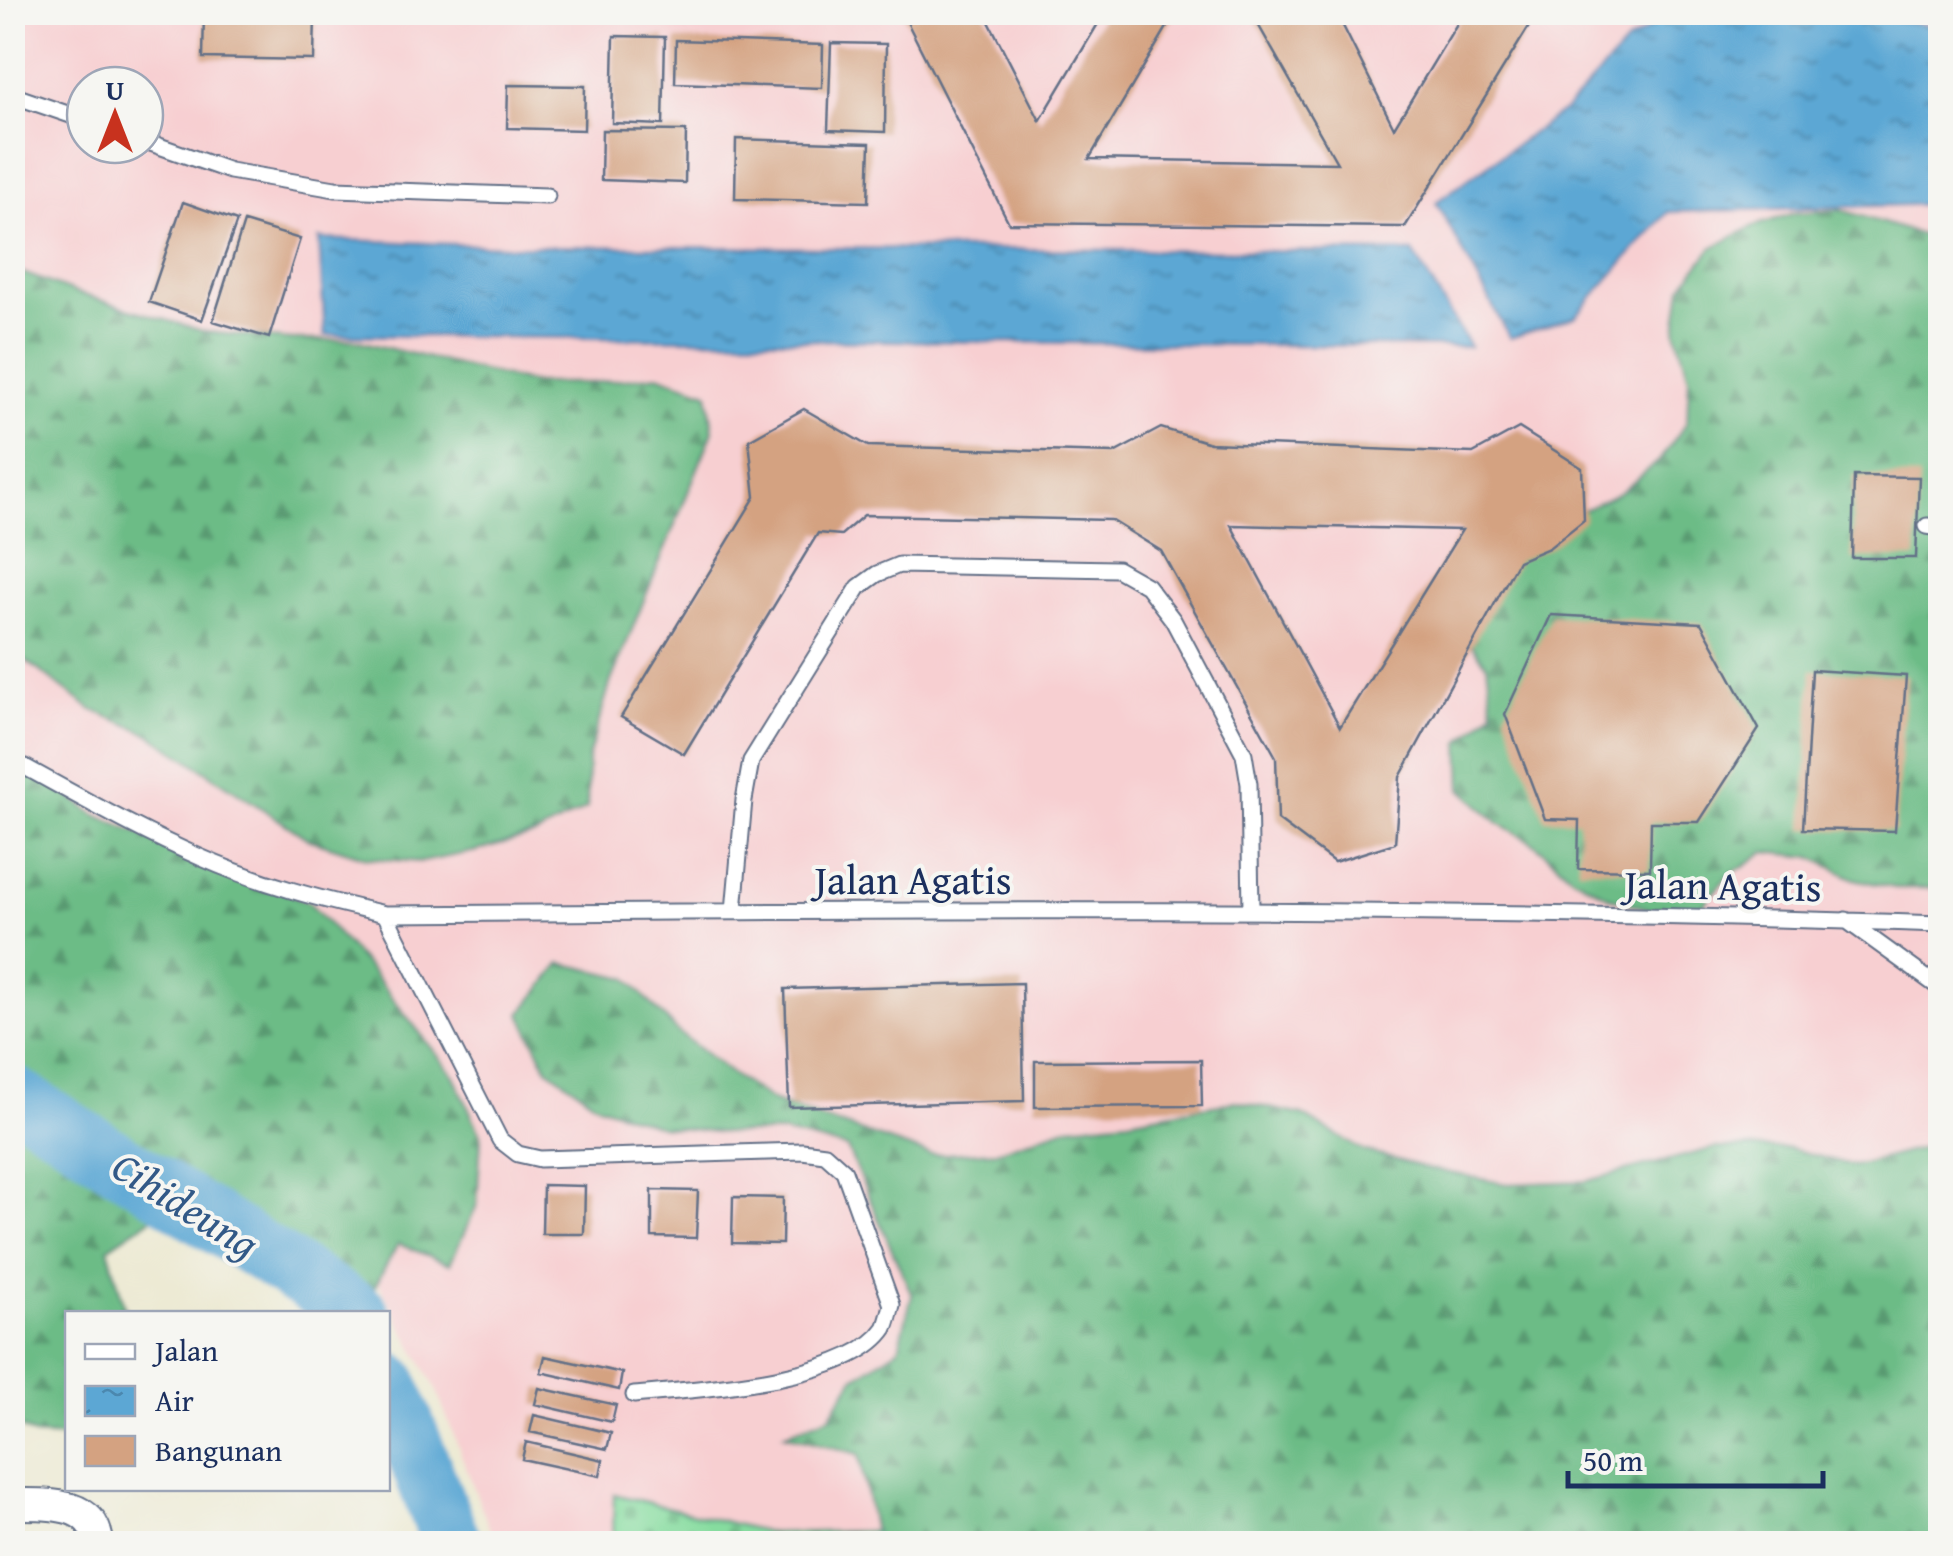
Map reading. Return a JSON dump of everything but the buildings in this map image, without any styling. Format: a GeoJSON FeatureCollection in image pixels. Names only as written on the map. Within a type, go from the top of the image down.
{"type":"FeatureCollection","features":[{"type":"Feature","properties":{"kind":"street"},"geometry":{"type":"LineString","coordinates":[[12,1504],[74,1508],[97,1530],[98,1544]]}},
{"type":"Feature","properties":{"kind":"lane"},"geometry":{"type":"LineString","coordinates":[[12,96],[65,113]]}},
{"type":"Feature","properties":{"kind":"lane"},"geometry":{"type":"LineString","coordinates":[[165,148],[230,171],[334,189],[547,196]]}},
{"type":"Feature","properties":{"kind":"lane"},"geometry":{"type":"LineString","coordinates":[[734,911],[750,762],[859,587],[899,565],[1118,569],[1147,586],[1173,620],[1244,754],[1249,784],[1251,911]]}},
{"type":"Feature","properties":{"kind":"lane","name":"Jalan Agatis"},"geometry":{"type":"LineString","coordinates":[[12,760],[205,860],[322,900],[385,914],[1251,911],[1940,924]]}},
{"type":"Feature","properties":{"kind":"lane"},"geometry":{"type":"LineString","coordinates":[[385,914],[500,1140],[518,1154],[540,1159],[802,1151],[825,1154],[844,1171],[892,1305],[885,1328],[863,1346],[828,1364],[787,1377],[745,1385],[634,1395]]}},
{"type":"Feature","properties":{"kind":"lane"},"geometry":{"type":"LineString","coordinates":[[1846,920],[1940,988]]}},
{"type":"Feature","properties":{"kind":"shaded area"},"geometry":{"type":"Polygon","coordinates":[[[12,13],[1940,13],[1940,1543],[495,1543],[436,1389],[361,1251],[13,1084],[12,13]]]}},
{"type":"Feature","properties":{"kind":"green space"},"geometry":{"type":"Polygon","coordinates":[[[1842,210],[1928,237],[1940,237],[1940,888],[1895,888],[1854,879],[1812,857],[1765,852],[1728,876],[1701,907],[1659,912],[1612,898],[1571,876],[1535,844],[1496,821],[1462,789],[1460,742],[1493,711],[1487,665],[1457,626],[1545,529],[1623,491],[1659,461],[1687,422],[1689,378],[1676,331],[1682,287],[1712,248],[1754,226],[1795,213],[1842,210]]]}},
{"type":"Feature","properties":{"kind":"green space"},"geometry":{"type":"Polygon","coordinates":[[[12,269],[206,332],[292,340],[355,340],[532,383],[591,383],[658,375],[708,392],[713,431],[611,681],[588,758],[587,808],[536,835],[477,851],[422,862],[367,858],[308,839],[148,733],[92,710],[13,651],[12,269]]]}},
{"type":"Feature","properties":{"kind":"green space"},"geometry":{"type":"Polygon","coordinates":[[[12,751],[34,772],[96,815],[309,902],[371,971],[454,1076],[481,1135],[477,1205],[450,1264],[398,1244],[361,1311],[277,1248],[160,1213],[108,1248],[125,1311],[65,1311],[65,1437],[34,1435],[13,1423],[12,751]]]}},
{"type":"Feature","properties":{"kind":"green space"},"geometry":{"type":"Polygon","coordinates":[[[561,963],[627,978],[678,1032],[774,1102],[930,1155],[996,1151],[1069,1126],[1236,1101],[1302,1115],[1364,1151],[1507,1184],[1587,1181],[1715,1148],[1788,1148],[1854,1166],[1923,1148],[1940,1138],[1940,1543],[876,1543],[859,1454],[784,1434],[830,1416],[853,1379],[899,1348],[912,1295],[847,1148],[784,1133],[726,1133],[660,1126],[598,1105],[547,1068],[521,1014],[561,963]]]}},
{"type":"Feature","properties":{"kind":"green space"},"geometry":{"type":"Polygon","coordinates":[[[614,1494],[771,1533],[875,1531],[876,1543],[613,1543],[614,1494]]]}},
{"type":"Feature","properties":{"kind":"water"},"geometry":{"type":"Polygon","coordinates":[[[1673,13],[1856,13],[1940,27],[1940,204],[1668,212],[1575,317],[1510,338],[1436,202],[1565,110],[1628,42],[1673,13]]]}},
{"type":"Feature","properties":{"kind":"water"},"geometry":{"type":"Polygon","coordinates":[[[319,239],[504,246],[1413,252],[1470,347],[325,335],[319,239]]]}},
{"type":"Feature","properties":{"kind":"waterway","name":"Cihideung"},"geometry":{"type":"LineString","coordinates":[[12,1095],[355,1311]]}},
{"type":"Feature","properties":{"kind":"waterway","name":"Cihideung"},"geometry":{"type":"LineString","coordinates":[[390,1387],[452,1544]]}}]}
